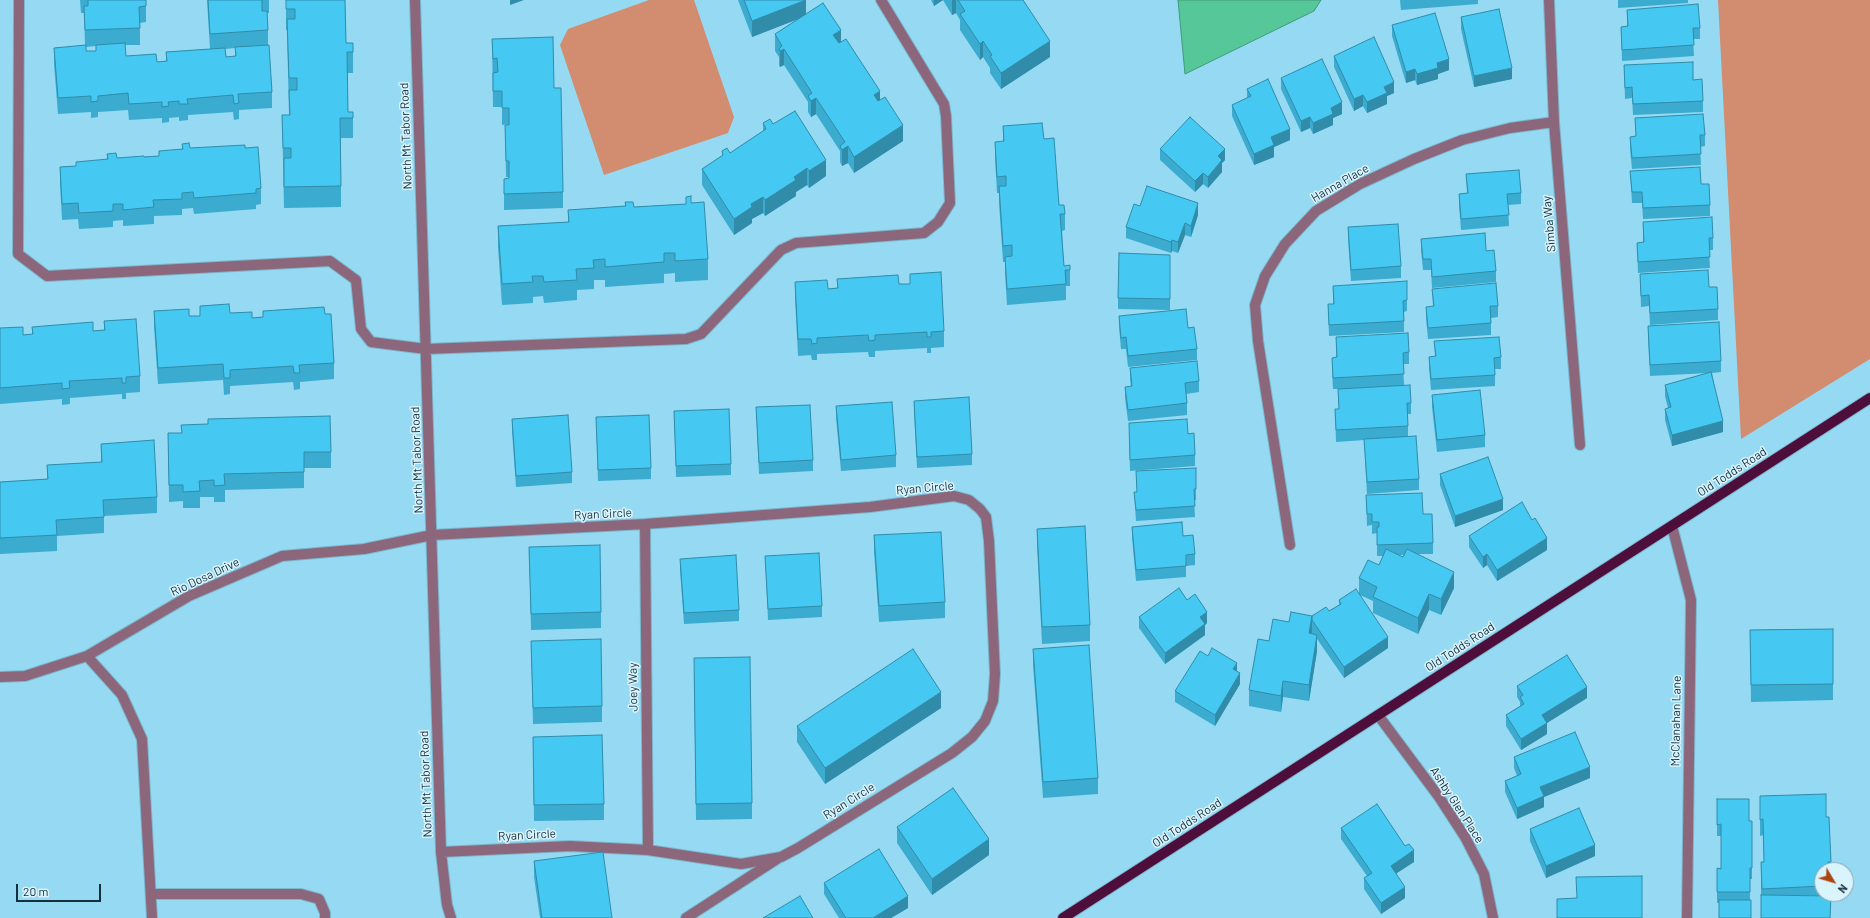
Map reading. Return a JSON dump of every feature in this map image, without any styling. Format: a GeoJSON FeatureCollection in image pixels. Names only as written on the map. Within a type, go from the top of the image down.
{"type":"FeatureCollection","features":[{"type":"Feature","properties":{"kind":"main road","name":"Old Todds Road"},"geometry":{"type":"LineString","coordinates":[[1063,918],[1870,398]]}},
{"type":"Feature","properties":{"kind":"street"},"geometry":{"type":"LineString","coordinates":[[19,0],[18,254],[47,276],[330,261],[356,280],[361,329],[371,342],[426,349],[686,339],[701,334],[781,250],[796,243],[924,233],[938,222],[950,203],[946,116],[944,104],[881,0]]}},
{"type":"Feature","properties":{"kind":"street","name":"North Mt Tabor Road"},"geometry":{"type":"LineString","coordinates":[[415,0],[441,852],[447,905],[451,918]]}},
{"type":"Feature","properties":{"kind":"street","name":"Simba Way"},"geometry":{"type":"LineString","coordinates":[[1549,0],[1554,122],[1580,445]]}},
{"type":"Feature","properties":{"kind":"street","name":"Hanna Place"},"geometry":{"type":"LineString","coordinates":[[1290,545],[1258,341],[1255,305],[1265,276],[1284,244],[1316,212],[1360,184],[1407,162],[1462,140],[1510,128],[1554,122]]}},
{"type":"Feature","properties":{"kind":"street","name":"Ryan Circle"},"geometry":{"type":"LineString","coordinates":[[432,536],[645,524],[870,507],[954,496],[969,500],[986,516],[989,541],[995,674],[993,702],[984,721],[972,736],[952,752],[798,848],[781,857],[686,918]]}},
{"type":"Feature","properties":{"kind":"street","name":"Joey Way"},"geometry":{"type":"LineString","coordinates":[[645,524],[648,850]]}},
{"type":"Feature","properties":{"kind":"street","name":"McClanahan Lane"},"geometry":{"type":"LineString","coordinates":[[1672,526],[1691,600],[1687,918]]}},
{"type":"Feature","properties":{"kind":"street","name":"Rio Dosa Drive"},"geometry":{"type":"LineString","coordinates":[[0,677],[25,676],[87,656],[189,596],[282,556],[364,549],[432,536]]}},
{"type":"Feature","properties":{"kind":"street"},"geometry":{"type":"LineString","coordinates":[[87,656],[122,695],[142,739],[152,918]]}},
{"type":"Feature","properties":{"kind":"street","name":"Ashby Glen Place"},"geometry":{"type":"LineString","coordinates":[[1378,715],[1439,797],[1465,838],[1484,874],[1492,906],[1493,918]]}},
{"type":"Feature","properties":{"kind":"street","name":"Ryan Circle"},"geometry":{"type":"LineString","coordinates":[[441,852],[570,846],[648,850],[741,864],[781,857]]}},
{"type":"Feature","properties":{"kind":"street"},"geometry":{"type":"LineString","coordinates":[[151,894],[301,894],[319,899],[325,913],[325,918]]}},
{"type":"Feature","properties":{"kind":"shaded area"},"geometry":{"type":"Polygon","coordinates":[[[649,0],[694,0],[734,117],[728,133],[604,175],[560,45],[568,29],[649,0]]]}},
{"type":"Feature","properties":{"kind":"shaded area"},"geometry":{"type":"Polygon","coordinates":[[[1178,0],[1321,0],[1314,11],[1185,74],[1178,0]]]}},
{"type":"Feature","properties":{"kind":"shaded area"},"geometry":{"type":"Polygon","coordinates":[[[1718,0],[1870,0],[1870,359],[1741,439],[1718,0]]]}},
{"type":"Feature","properties":{"kind":"building"},"geometry":{"type":"Polygon","coordinates":[[[88,0],[146,0],[146,6],[139,7],[140,28],[85,30],[84,6],[88,6],[88,0]]]}},
{"type":"Feature","properties":{"kind":"building"},"geometry":{"type":"Polygon","coordinates":[[[208,0],[262,0],[262,11],[267,11],[268,30],[210,34],[208,0]]]}},
{"type":"Feature","properties":{"kind":"building"},"geometry":{"type":"Polygon","coordinates":[[[286,0],[345,0],[346,43],[353,43],[353,52],[347,52],[348,112],[353,112],[353,118],[340,118],[341,186],[284,187],[284,158],[291,158],[291,148],[283,148],[282,115],[290,115],[289,90],[297,90],[297,78],[289,78],[287,19],[295,19],[295,9],[286,9],[286,0]]]}},
{"type":"Feature","properties":{"kind":"building"},"geometry":{"type":"Polygon","coordinates":[[[744,0],[806,0],[752,21],[744,0]]]}},
{"type":"Feature","properties":{"kind":"building"},"geometry":{"type":"Polygon","coordinates":[[[958,0],[1023,0],[1050,41],[1001,73],[990,56],[992,55],[983,41],[980,44],[960,14],[965,11],[958,0]]]}},
{"type":"Feature","properties":{"kind":"building"},"geometry":{"type":"Polygon","coordinates":[[[823,3],[841,30],[833,35],[839,43],[846,39],[880,91],[874,95],[878,101],[885,97],[903,125],[854,157],[848,146],[842,150],[840,146],[845,142],[816,98],[811,101],[808,96],[812,93],[784,49],[780,51],[779,49],[782,46],[775,34],[823,3]]]}},
{"type":"Feature","properties":{"kind":"building"},"geometry":{"type":"Polygon","coordinates":[[[1698,4],[1700,28],[1693,28],[1694,45],[1622,50],[1621,27],[1628,26],[1627,10],[1698,4]]]}},
{"type":"Feature","properties":{"kind":"building"},"geometry":{"type":"Polygon","coordinates":[[[1499,9],[1512,68],[1474,76],[1461,17],[1499,9]]]}},
{"type":"Feature","properties":{"kind":"building"},"geometry":{"type":"Polygon","coordinates":[[[1435,13],[1449,59],[1437,63],[1438,68],[1417,74],[1415,69],[1406,72],[1392,25],[1435,13]]]}},
{"type":"Feature","properties":{"kind":"building"},"geometry":{"type":"Polygon","coordinates":[[[553,37],[554,88],[561,88],[563,192],[504,194],[504,179],[509,178],[509,161],[506,161],[505,125],[509,125],[509,108],[502,108],[502,91],[493,91],[493,73],[498,72],[497,58],[493,59],[492,39],[553,37]]]}},
{"type":"Feature","properties":{"kind":"building"},"geometry":{"type":"Polygon","coordinates":[[[1374,37],[1394,82],[1384,87],[1387,93],[1367,102],[1363,95],[1354,99],[1334,56],[1374,37]]]}},
{"type":"Feature","properties":{"kind":"building"},"geometry":{"type":"Polygon","coordinates":[[[125,43],[126,56],[156,54],[157,62],[167,61],[166,52],[225,48],[226,57],[236,56],[235,47],[269,45],[272,92],[238,94],[239,103],[234,104],[233,95],[187,99],[188,104],[179,104],[179,101],[168,102],[169,106],[162,107],[162,102],[129,104],[128,93],[98,96],[98,101],[91,102],[91,96],[58,98],[54,48],[86,45],[86,51],[96,51],[96,45],[125,43]]]}},
{"type":"Feature","properties":{"kind":"building"},"geometry":{"type":"Polygon","coordinates":[[[1322,59],[1342,102],[1331,108],[1333,114],[1313,123],[1310,117],[1301,121],[1281,78],[1322,59]]]}},
{"type":"Feature","properties":{"kind":"building"},"geometry":{"type":"Polygon","coordinates":[[[1693,62],[1693,80],[1702,79],[1703,101],[1633,104],[1632,87],[1625,88],[1624,65],[1693,62]]]}},
{"type":"Feature","properties":{"kind":"building"},"geometry":{"type":"Polygon","coordinates":[[[1268,79],[1290,129],[1271,137],[1274,145],[1254,154],[1232,105],[1251,96],[1247,89],[1268,79]]]}},
{"type":"Feature","properties":{"kind":"building"},"geometry":{"type":"Polygon","coordinates":[[[795,111],[826,160],[809,171],[807,168],[794,177],[796,180],[765,200],[763,197],[751,204],[752,207],[734,219],[702,169],[723,155],[722,151],[727,148],[730,153],[766,129],[763,123],[770,119],[773,124],[795,111]]]}},
{"type":"Feature","properties":{"kind":"building"},"geometry":{"type":"Polygon","coordinates":[[[1703,114],[1705,135],[1700,135],[1701,154],[1632,158],[1630,137],[1636,136],[1635,118],[1703,114]]]}},
{"type":"Feature","properties":{"kind":"building"},"geometry":{"type":"Polygon","coordinates":[[[1190,117],[1225,149],[1218,156],[1222,160],[1208,177],[1203,173],[1195,181],[1160,149],[1190,117]]]}},
{"type":"Feature","properties":{"kind":"building"},"geometry":{"type":"Polygon","coordinates":[[[1042,123],[1044,139],[1054,138],[1059,205],[1064,205],[1065,214],[1060,214],[1064,266],[1070,265],[1070,270],[1065,270],[1066,284],[1007,289],[1005,257],[1012,256],[1012,245],[1003,246],[999,186],[1006,186],[1006,176],[997,177],[995,142],[1004,141],[1003,126],[1042,123]]]}},
{"type":"Feature","properties":{"kind":"building"},"geometry":{"type":"Polygon","coordinates":[[[189,143],[190,148],[245,145],[245,148],[258,147],[261,188],[256,189],[256,193],[194,198],[193,192],[182,193],[182,199],[153,200],[154,207],[123,210],[123,204],[113,204],[113,211],[79,213],[78,203],[62,204],[60,167],[76,166],[76,162],[108,159],[107,154],[116,153],[117,158],[159,156],[159,151],[183,149],[182,144],[189,143]]]}},
{"type":"Feature","properties":{"kind":"building"},"geometry":{"type":"Polygon","coordinates":[[[1700,167],[1701,184],[1709,184],[1710,205],[1643,208],[1642,192],[1632,192],[1630,171],[1700,167]]]}},
{"type":"Feature","properties":{"kind":"building"},"geometry":{"type":"Polygon","coordinates":[[[1519,170],[1521,193],[1507,194],[1509,215],[1461,219],[1459,194],[1468,193],[1466,174],[1519,170]]]}},
{"type":"Feature","properties":{"kind":"building"},"geometry":{"type":"Polygon","coordinates":[[[1147,186],[1198,203],[1191,226],[1185,223],[1178,242],[1172,240],[1171,242],[1126,227],[1134,204],[1140,206],[1147,186]]]}},
{"type":"Feature","properties":{"kind":"building"},"geometry":{"type":"Polygon","coordinates":[[[691,196],[691,203],[704,202],[708,259],[675,261],[675,253],[664,253],[664,262],[605,267],[605,259],[593,260],[594,268],[576,269],[577,280],[544,282],[543,276],[532,276],[533,282],[502,284],[498,226],[569,222],[568,210],[626,206],[625,202],[633,202],[634,207],[686,204],[686,197],[691,196]]]}},
{"type":"Feature","properties":{"kind":"building"},"geometry":{"type":"Polygon","coordinates":[[[1712,217],[1713,238],[1709,238],[1710,257],[1638,262],[1637,243],[1644,242],[1643,222],[1712,217]]]}},
{"type":"Feature","properties":{"kind":"building"},"geometry":{"type":"Polygon","coordinates":[[[1398,224],[1401,266],[1351,270],[1348,227],[1398,224]]]}},
{"type":"Feature","properties":{"kind":"building"},"geometry":{"type":"Polygon","coordinates":[[[1485,233],[1486,251],[1494,250],[1496,271],[1432,277],[1431,259],[1423,259],[1421,239],[1485,233]]]}},
{"type":"Feature","properties":{"kind":"building"},"geometry":{"type":"Polygon","coordinates":[[[1119,253],[1170,255],[1170,299],[1118,298],[1119,253]]]}},
{"type":"Feature","properties":{"kind":"building"},"geometry":{"type":"Polygon","coordinates":[[[1708,270],[1709,287],[1717,287],[1718,309],[1650,313],[1649,295],[1641,296],[1640,274],[1708,270]]]}},
{"type":"Feature","properties":{"kind":"building"},"geometry":{"type":"Polygon","coordinates":[[[941,272],[944,331],[931,332],[931,337],[927,337],[927,332],[875,335],[875,340],[869,341],[868,335],[817,338],[817,343],[812,344],[811,339],[798,339],[795,282],[827,280],[828,289],[838,288],[837,279],[898,275],[899,284],[910,284],[910,274],[941,272]]]}},
{"type":"Feature","properties":{"kind":"building"},"geometry":{"type":"Polygon","coordinates":[[[1407,281],[1407,300],[1403,301],[1404,321],[1329,325],[1328,304],[1334,304],[1333,286],[1407,281]]]}},
{"type":"Feature","properties":{"kind":"building"},"geometry":{"type":"Polygon","coordinates":[[[1496,283],[1498,306],[1490,306],[1491,323],[1428,328],[1426,307],[1434,306],[1432,289],[1496,283]]]}},
{"type":"Feature","properties":{"kind":"building"},"geometry":{"type":"Polygon","coordinates":[[[229,304],[230,313],[252,312],[252,318],[263,317],[263,311],[324,307],[325,314],[331,314],[334,363],[299,365],[300,373],[294,373],[293,366],[230,370],[230,378],[224,378],[223,364],[158,368],[154,311],[189,309],[189,316],[200,316],[200,306],[229,304]]]}},
{"type":"Feature","properties":{"kind":"building"},"geometry":{"type":"Polygon","coordinates":[[[1186,309],[1188,328],[1194,327],[1197,349],[1128,356],[1126,337],[1121,338],[1119,316],[1186,309]]]}},
{"type":"Feature","properties":{"kind":"building"},"geometry":{"type":"Polygon","coordinates":[[[136,319],[140,376],[126,377],[126,383],[122,383],[122,378],[69,381],[70,388],[62,389],[62,383],[0,388],[0,328],[23,327],[23,335],[33,334],[32,327],[93,322],[93,331],[105,330],[104,321],[136,319]]]}},
{"type":"Feature","properties":{"kind":"building"},"geometry":{"type":"Polygon","coordinates":[[[1719,322],[1721,361],[1650,365],[1648,326],[1719,322]]]}},
{"type":"Feature","properties":{"kind":"building"},"geometry":{"type":"Polygon","coordinates":[[[1408,333],[1409,352],[1403,353],[1404,374],[1333,378],[1332,358],[1337,357],[1336,337],[1408,333]]]}},
{"type":"Feature","properties":{"kind":"building"},"geometry":{"type":"Polygon","coordinates":[[[1499,337],[1501,357],[1494,358],[1495,375],[1431,379],[1429,357],[1436,356],[1434,341],[1499,337]]]}},
{"type":"Feature","properties":{"kind":"building"},"geometry":{"type":"Polygon","coordinates":[[[1197,361],[1199,381],[1185,383],[1187,403],[1128,410],[1125,387],[1132,386],[1130,368],[1197,361]]]}},
{"type":"Feature","properties":{"kind":"building"},"geometry":{"type":"Polygon","coordinates":[[[1711,372],[1723,421],[1672,435],[1665,409],[1671,407],[1665,385],[1711,372]]]}},
{"type":"Feature","properties":{"kind":"building"},"geometry":{"type":"Polygon","coordinates":[[[1410,385],[1411,403],[1407,403],[1408,426],[1336,430],[1335,409],[1339,409],[1338,389],[1410,385]]]}},
{"type":"Feature","properties":{"kind":"building"},"geometry":{"type":"Polygon","coordinates":[[[1480,390],[1485,435],[1437,440],[1432,395],[1480,390]]]}},
{"type":"Feature","properties":{"kind":"building"},"geometry":{"type":"Polygon","coordinates":[[[969,397],[972,454],[917,457],[914,401],[969,397]]]}},
{"type":"Feature","properties":{"kind":"building"},"geometry":{"type":"Polygon","coordinates":[[[892,402],[896,455],[841,460],[836,406],[892,402]]]}},
{"type":"Feature","properties":{"kind":"building"},"geometry":{"type":"Polygon","coordinates":[[[810,405],[813,460],[759,463],[756,407],[810,405]]]}},
{"type":"Feature","properties":{"kind":"building"},"geometry":{"type":"Polygon","coordinates":[[[729,409],[731,464],[676,466],[674,411],[729,409]]]}},
{"type":"Feature","properties":{"kind":"building"},"geometry":{"type":"Polygon","coordinates":[[[568,415],[572,472],[516,476],[512,419],[568,415]]]}},
{"type":"Feature","properties":{"kind":"building"},"geometry":{"type":"Polygon","coordinates":[[[649,415],[651,468],[598,470],[596,417],[649,415]]]}},
{"type":"Feature","properties":{"kind":"building"},"geometry":{"type":"Polygon","coordinates":[[[330,416],[331,452],[304,452],[304,472],[224,474],[225,485],[214,486],[214,480],[199,481],[200,491],[183,492],[183,485],[169,485],[168,433],[182,433],[181,425],[208,424],[208,419],[330,416]]]}},
{"type":"Feature","properties":{"kind":"building"},"geometry":{"type":"Polygon","coordinates":[[[1187,419],[1188,434],[1194,433],[1195,455],[1130,460],[1129,423],[1187,419]]]}},
{"type":"Feature","properties":{"kind":"building"},"geometry":{"type":"Polygon","coordinates":[[[1416,436],[1419,479],[1367,482],[1364,439],[1416,436]]]}},
{"type":"Feature","properties":{"kind":"building"},"geometry":{"type":"Polygon","coordinates":[[[154,440],[157,497],[103,500],[104,517],[56,520],[57,535],[0,538],[0,482],[48,479],[47,465],[102,462],[101,444],[154,440]]]}},
{"type":"Feature","properties":{"kind":"building"},"geometry":{"type":"Polygon","coordinates":[[[1488,457],[1503,499],[1455,516],[1440,474],[1488,457]]]}},
{"type":"Feature","properties":{"kind":"building"},"geometry":{"type":"Polygon","coordinates":[[[1196,468],[1196,489],[1194,489],[1195,506],[1136,510],[1134,492],[1137,492],[1136,471],[1196,468]]]}},
{"type":"Feature","properties":{"kind":"building"},"geometry":{"type":"Polygon","coordinates":[[[1422,493],[1423,514],[1432,514],[1433,543],[1377,545],[1377,527],[1379,527],[1379,522],[1372,522],[1372,514],[1367,514],[1366,495],[1422,493]]]}},
{"type":"Feature","properties":{"kind":"building"},"geometry":{"type":"Polygon","coordinates":[[[1522,502],[1532,520],[1535,518],[1547,538],[1497,570],[1487,554],[1483,557],[1469,536],[1522,502]]]}},
{"type":"Feature","properties":{"kind":"building"},"geometry":{"type":"Polygon","coordinates":[[[1182,522],[1183,536],[1193,535],[1195,554],[1186,555],[1186,566],[1136,570],[1132,527],[1182,522]]]}},
{"type":"Feature","properties":{"kind":"building"},"geometry":{"type":"Polygon","coordinates":[[[1085,526],[1090,625],[1042,627],[1037,529],[1085,526]]]}},
{"type":"Feature","properties":{"kind":"building"},"geometry":{"type":"Polygon","coordinates":[[[941,532],[945,602],[879,606],[874,535],[941,532]]]}},
{"type":"Feature","properties":{"kind":"building"},"geometry":{"type":"Polygon","coordinates":[[[600,545],[601,612],[531,614],[529,547],[600,545]]]}},
{"type":"Feature","properties":{"kind":"building"},"geometry":{"type":"Polygon","coordinates":[[[1386,549],[1403,557],[1407,549],[1454,572],[1441,599],[1429,594],[1418,618],[1373,597],[1377,587],[1359,578],[1368,560],[1379,565],[1386,549]]]}},
{"type":"Feature","properties":{"kind":"building"},"geometry":{"type":"Polygon","coordinates":[[[819,553],[822,606],[768,609],[765,556],[819,553]]]}},
{"type":"Feature","properties":{"kind":"building"},"geometry":{"type":"Polygon","coordinates":[[[736,555],[739,610],[684,613],[680,559],[736,555]]]}},
{"type":"Feature","properties":{"kind":"building"},"geometry":{"type":"Polygon","coordinates":[[[1179,588],[1187,600],[1195,594],[1207,612],[1200,617],[1205,624],[1165,653],[1139,617],[1179,588]]]}},
{"type":"Feature","properties":{"kind":"building"},"geometry":{"type":"Polygon","coordinates":[[[1356,589],[1388,637],[1344,667],[1312,620],[1312,616],[1326,607],[1329,611],[1341,604],[1339,600],[1356,589]]]}},
{"type":"Feature","properties":{"kind":"building"},"geometry":{"type":"Polygon","coordinates":[[[1291,612],[1312,616],[1309,633],[1317,635],[1309,685],[1283,681],[1281,696],[1249,690],[1258,639],[1269,641],[1273,619],[1289,622],[1291,612]]]}},
{"type":"Feature","properties":{"kind":"building"},"geometry":{"type":"Polygon","coordinates":[[[1833,629],[1833,684],[1751,685],[1750,630],[1833,629]]]}},
{"type":"Feature","properties":{"kind":"building"},"geometry":{"type":"Polygon","coordinates":[[[601,639],[602,706],[533,708],[531,641],[601,639]]]}},
{"type":"Feature","properties":{"kind":"building"},"geometry":{"type":"Polygon","coordinates":[[[1089,645],[1098,778],[1043,782],[1033,649],[1089,645]]]}},
{"type":"Feature","properties":{"kind":"building"},"geometry":{"type":"Polygon","coordinates":[[[1212,648],[1237,663],[1233,669],[1240,673],[1215,715],[1175,691],[1200,651],[1208,656],[1212,648]]]}},
{"type":"Feature","properties":{"kind":"building"},"geometry":{"type":"Polygon","coordinates":[[[913,649],[941,692],[825,768],[797,726],[913,649]]]}},
{"type":"Feature","properties":{"kind":"building"},"geometry":{"type":"Polygon","coordinates":[[[1567,655],[1587,687],[1542,715],[1547,723],[1521,739],[1506,715],[1524,704],[1520,697],[1523,695],[1517,686],[1567,655]]]}},
{"type":"Feature","properties":{"kind":"building"},"geometry":{"type":"Polygon","coordinates":[[[750,657],[752,803],[696,804],[694,658],[750,657]]]}},
{"type":"Feature","properties":{"kind":"building"},"geometry":{"type":"Polygon","coordinates":[[[1575,732],[1590,767],[1540,787],[1544,796],[1517,808],[1505,781],[1521,774],[1514,757],[1575,732]]]}},
{"type":"Feature","properties":{"kind":"building"},"geometry":{"type":"Polygon","coordinates":[[[602,735],[604,804],[534,805],[533,737],[602,735]]]}},
{"type":"Feature","properties":{"kind":"building"},"geometry":{"type":"Polygon","coordinates":[[[953,788],[989,839],[932,879],[897,827],[953,788]]]}},
{"type":"Feature","properties":{"kind":"building"},"geometry":{"type":"Polygon","coordinates":[[[1826,794],[1826,817],[1829,817],[1831,862],[1814,862],[1814,886],[1762,889],[1761,862],[1764,862],[1763,819],[1760,820],[1760,796],[1826,794]]]}},
{"type":"Feature","properties":{"kind":"building"},"geometry":{"type":"Polygon","coordinates":[[[1717,799],[1749,799],[1749,821],[1752,821],[1752,868],[1750,868],[1750,892],[1717,892],[1717,868],[1721,869],[1721,824],[1717,825],[1717,799]]]}},
{"type":"Feature","properties":{"kind":"building"},"geometry":{"type":"Polygon","coordinates":[[[1377,804],[1405,846],[1409,844],[1414,850],[1391,866],[1405,887],[1381,903],[1364,878],[1372,873],[1341,828],[1377,804]]]}},
{"type":"Feature","properties":{"kind":"building"},"geometry":{"type":"Polygon","coordinates":[[[1579,808],[1595,845],[1546,866],[1530,829],[1579,808]]]}},
{"type":"Feature","properties":{"kind":"building"},"geometry":{"type":"Polygon","coordinates":[[[879,849],[908,896],[873,918],[846,918],[824,883],[879,849]]]}},
{"type":"Feature","properties":{"kind":"building"},"geometry":{"type":"Polygon","coordinates":[[[603,852],[612,918],[542,918],[534,861],[603,852]]]}},
{"type":"Feature","properties":{"kind":"building"},"geometry":{"type":"Polygon","coordinates":[[[1642,876],[1642,918],[1557,918],[1557,899],[1577,898],[1576,877],[1642,876]]]}},
{"type":"Feature","properties":{"kind":"building"},"geometry":{"type":"Polygon","coordinates":[[[1761,895],[1814,896],[1814,902],[1831,902],[1830,918],[1761,918],[1761,895]]]}},
{"type":"Feature","properties":{"kind":"building"},"geometry":{"type":"Polygon","coordinates":[[[800,896],[813,918],[763,918],[800,896]]]}},
{"type":"Feature","properties":{"kind":"building"},"geometry":{"type":"Polygon","coordinates":[[[1719,900],[1751,900],[1751,918],[1719,918],[1719,900]]]}}]}
